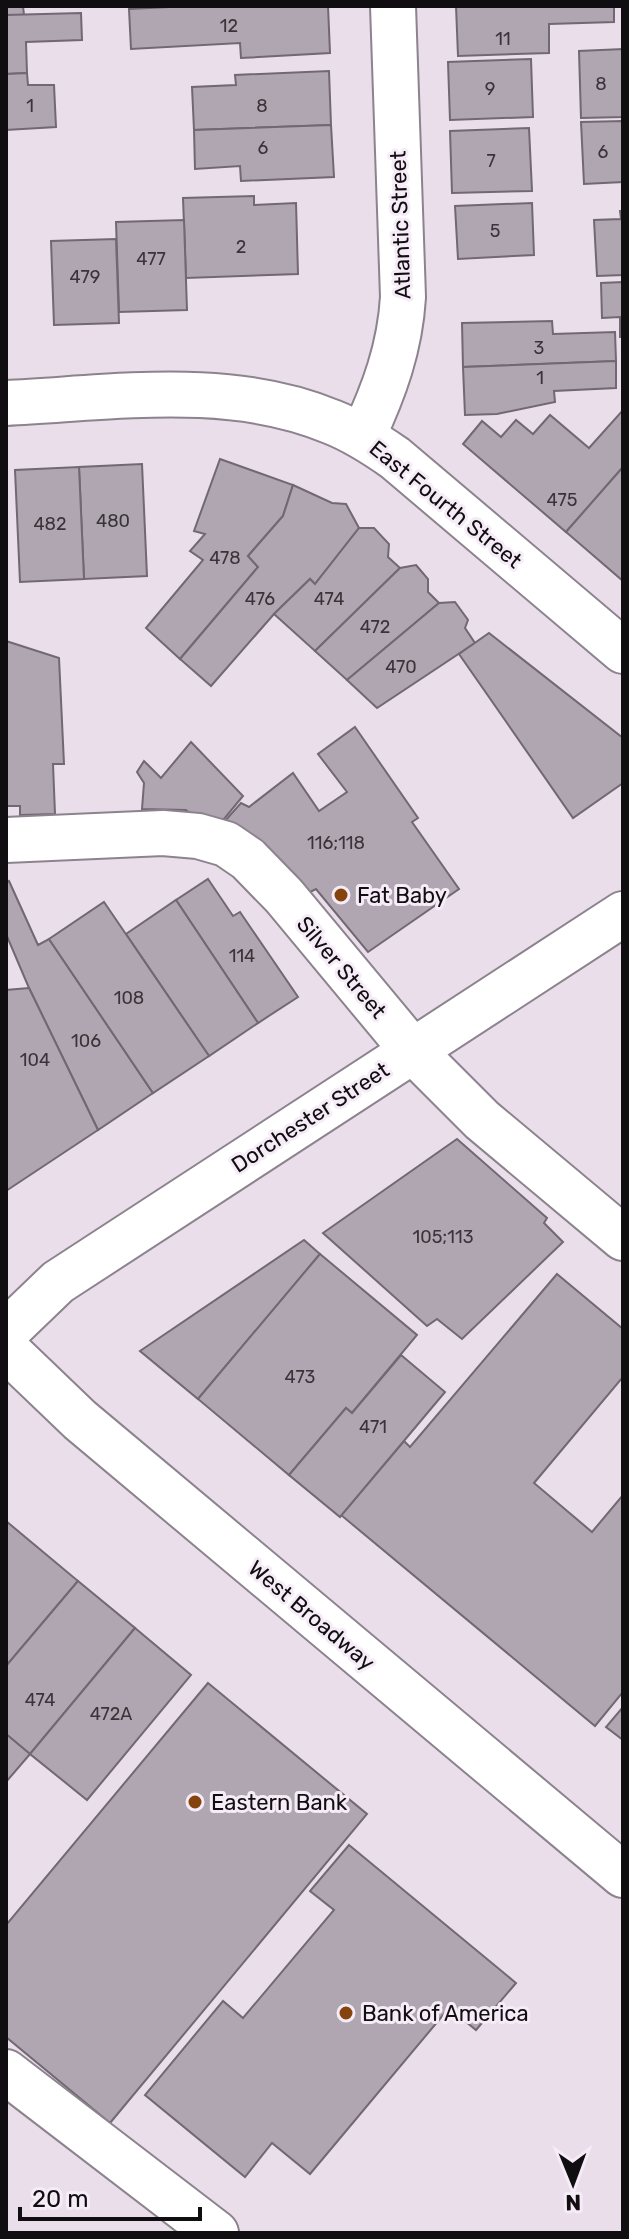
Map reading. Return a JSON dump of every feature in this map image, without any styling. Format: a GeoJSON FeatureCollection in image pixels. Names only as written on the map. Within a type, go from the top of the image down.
{"type":"FeatureCollection","features":[{"type":"Feature","properties":{"kind":"street","name":"Atlantic Street"},"geometry":{"type":"LineString","coordinates":[[363,436],[385,388],[401,325],[403,297],[393,6]]}},
{"type":"Feature","properties":{"kind":"street","name":"East Fourth Street"},"geometry":{"type":"LineString","coordinates":[[6,403],[168,395],[257,400],[331,421],[363,436],[395,458],[623,651]]}},
{"type":"Feature","properties":{"kind":"street","name":"Silver Street"},"geometry":{"type":"LineString","coordinates":[[6,840],[163,833],[198,836],[226,844],[248,859],[284,896],[412,1050],[482,1120],[623,1238]]}},
{"type":"Feature","properties":{"kind":"street","name":"Dorchester Street"},"geometry":{"type":"LineString","coordinates":[[6,1332],[58,1282],[623,914]]}},
{"type":"Feature","properties":{"kind":"street","name":"West Broadway"},"geometry":{"type":"LineString","coordinates":[[6,1349],[80,1420],[623,1875]]}},
{"type":"Feature","properties":{"kind":"street"},"geometry":{"type":"LineString","coordinates":[[6,2072],[216,2233]]}},
{"type":"Feature","properties":{"kind":"building"},"geometry":{"type":"Polygon","coordinates":[[[6,6],[23,6],[24,15],[6,15],[6,6]]]}},
{"type":"Feature","properties":{"kind":"building"},"geometry":{"type":"Polygon","coordinates":[[[328,6],[330,53],[241,58],[240,43],[131,49],[129,9],[328,6]]]}},
{"type":"Feature","properties":{"kind":"building"},"geometry":{"type":"Polygon","coordinates":[[[456,6],[614,6],[614,22],[549,24],[549,53],[458,56],[456,6]]]}},
{"type":"Feature","properties":{"kind":"building"},"geometry":{"type":"Polygon","coordinates":[[[81,13],[82,40],[26,42],[27,73],[6,74],[6,15],[81,13]]]}},
{"type":"Feature","properties":{"kind":"building"},"geometry":{"type":"Polygon","coordinates":[[[623,49],[623,117],[581,118],[579,51],[623,49]]]}},
{"type":"Feature","properties":{"kind":"building"},"geometry":{"type":"Polygon","coordinates":[[[531,59],[533,117],[450,120],[448,62],[531,59]]]}},
{"type":"Feature","properties":{"kind":"building"},"geometry":{"type":"Polygon","coordinates":[[[329,71],[331,125],[194,130],[192,87],[236,85],[235,75],[329,71]]]}},
{"type":"Feature","properties":{"kind":"building"},"geometry":{"type":"Polygon","coordinates":[[[27,73],[28,85],[54,85],[56,127],[6,130],[6,74],[27,73]]]}},
{"type":"Feature","properties":{"kind":"building"},"geometry":{"type":"Polygon","coordinates":[[[623,121],[623,182],[584,184],[581,122],[623,121]]]}},
{"type":"Feature","properties":{"kind":"building"},"geometry":{"type":"Polygon","coordinates":[[[331,125],[334,177],[241,181],[240,166],[195,169],[194,130],[331,125]]]}},
{"type":"Feature","properties":{"kind":"building"},"geometry":{"type":"Polygon","coordinates":[[[529,128],[532,191],[452,193],[450,131],[529,128]]]}},
{"type":"Feature","properties":{"kind":"building"},"geometry":{"type":"Polygon","coordinates":[[[254,196],[254,205],[296,203],[298,274],[186,278],[183,198],[254,196]]]}},
{"type":"Feature","properties":{"kind":"building"},"geometry":{"type":"Polygon","coordinates":[[[532,203],[534,255],[458,259],[455,206],[532,203]]]}},
{"type":"Feature","properties":{"kind":"building"},"geometry":{"type":"Polygon","coordinates":[[[620,211],[623,211],[623,275],[597,276],[594,220],[621,219],[620,211]]]}},
{"type":"Feature","properties":{"kind":"building"},"geometry":{"type":"Polygon","coordinates":[[[184,220],[187,310],[119,312],[116,222],[184,220]]]}},
{"type":"Feature","properties":{"kind":"building"},"geometry":{"type":"Polygon","coordinates":[[[116,239],[119,323],[54,325],[51,241],[116,239]]]}},
{"type":"Feature","properties":{"kind":"building"},"geometry":{"type":"Polygon","coordinates":[[[623,282],[623,337],[620,337],[620,317],[602,318],[601,283],[623,282]]]}},
{"type":"Feature","properties":{"kind":"building"},"geometry":{"type":"Polygon","coordinates":[[[552,321],[553,334],[615,332],[616,361],[463,367],[462,323],[552,321]]]}},
{"type":"Feature","properties":{"kind":"building"},"geometry":{"type":"Polygon","coordinates":[[[616,361],[616,388],[554,391],[555,402],[497,414],[465,415],[463,367],[616,361]]]}},
{"type":"Feature","properties":{"kind":"building"},"geometry":{"type":"Polygon","coordinates":[[[623,410],[623,467],[566,532],[463,444],[482,421],[501,437],[516,420],[533,434],[550,415],[589,448],[623,410]]]}},
{"type":"Feature","properties":{"kind":"building"},"geometry":{"type":"Polygon","coordinates":[[[220,459],[293,485],[283,516],[248,556],[258,567],[180,659],[146,628],[203,560],[190,551],[205,534],[194,531],[220,459]]]}},
{"type":"Feature","properties":{"kind":"building"},"geometry":{"type":"Polygon","coordinates":[[[142,464],[147,576],[84,579],[79,467],[142,464]]]}},
{"type":"Feature","properties":{"kind":"building"},"geometry":{"type":"Polygon","coordinates":[[[79,467],[84,579],[20,582],[15,470],[79,467]]]}},
{"type":"Feature","properties":{"kind":"building"},"geometry":{"type":"Polygon","coordinates":[[[623,467],[623,581],[566,532],[623,467]]]}},
{"type":"Feature","properties":{"kind":"building"},"geometry":{"type":"Polygon","coordinates":[[[293,485],[332,503],[346,504],[359,528],[315,584],[310,579],[274,614],[211,686],[180,659],[258,567],[248,556],[283,516],[293,485]]]}},
{"type":"Feature","properties":{"kind":"building"},"geometry":{"type":"Polygon","coordinates":[[[359,528],[374,528],[389,544],[388,557],[400,568],[315,651],[274,614],[310,579],[315,584],[359,528]]]}},
{"type":"Feature","properties":{"kind":"building"},"geometry":{"type":"Polygon","coordinates":[[[416,565],[428,579],[428,592],[439,603],[347,680],[315,651],[400,568],[416,565]]]}},
{"type":"Feature","properties":{"kind":"building"},"geometry":{"type":"Polygon","coordinates":[[[455,602],[468,620],[465,628],[475,643],[377,708],[347,680],[439,603],[455,602]]]}},
{"type":"Feature","properties":{"kind":"building"},"geometry":{"type":"Polygon","coordinates":[[[489,633],[623,738],[623,783],[573,818],[459,654],[489,633]]]}},
{"type":"Feature","properties":{"kind":"building"},"geometry":{"type":"Polygon","coordinates":[[[6,641],[59,658],[64,764],[53,764],[55,814],[20,815],[20,806],[6,806],[6,641]]]}},
{"type":"Feature","properties":{"kind":"building"},"geometry":{"type":"Polygon","coordinates":[[[355,727],[418,818],[412,822],[459,889],[368,952],[316,889],[310,892],[224,822],[241,803],[249,807],[293,773],[319,811],[347,792],[318,754],[355,727]]]}},
{"type":"Feature","properties":{"kind":"building"},"geometry":{"type":"Polygon","coordinates":[[[191,742],[243,796],[224,819],[197,819],[186,810],[142,809],[144,783],[137,772],[144,761],[161,778],[191,742]]]}},
{"type":"Feature","properties":{"kind":"building"},"geometry":{"type":"Polygon","coordinates":[[[208,879],[233,916],[240,912],[298,997],[258,1023],[176,900],[208,879]]]}},
{"type":"Feature","properties":{"kind":"building"},"geometry":{"type":"Polygon","coordinates":[[[9,881],[38,945],[49,939],[153,1093],[98,1130],[6,934],[6,883],[9,881]]]}},
{"type":"Feature","properties":{"kind":"building"},"geometry":{"type":"Polygon","coordinates":[[[176,900],[258,1023],[209,1056],[126,934],[176,900]]]}},
{"type":"Feature","properties":{"kind":"building"},"geometry":{"type":"Polygon","coordinates":[[[104,902],[209,1056],[153,1093],[49,939],[104,902]]]}},
{"type":"Feature","properties":{"kind":"building"},"geometry":{"type":"Polygon","coordinates":[[[29,988],[98,1130],[6,1191],[6,990],[29,988]]]}},
{"type":"Feature","properties":{"kind":"building"},"geometry":{"type":"Polygon","coordinates":[[[457,1139],[547,1218],[544,1223],[563,1242],[462,1339],[437,1319],[427,1326],[323,1233],[457,1139]]]}},
{"type":"Feature","properties":{"kind":"building"},"geometry":{"type":"Polygon","coordinates":[[[304,1240],[320,1254],[198,1399],[140,1351],[304,1240]]]}},
{"type":"Feature","properties":{"kind":"building"},"geometry":{"type":"Polygon","coordinates":[[[320,1254],[417,1335],[352,1413],[346,1408],[289,1475],[198,1399],[320,1254]]]}},
{"type":"Feature","properties":{"kind":"building"},"geometry":{"type":"Polygon","coordinates":[[[557,1274],[623,1329],[623,1377],[534,1483],[592,1532],[623,1495],[623,1692],[595,1726],[341,1515],[404,1441],[410,1447],[557,1274]]]}},
{"type":"Feature","properties":{"kind":"building"},"geometry":{"type":"Polygon","coordinates":[[[401,1355],[445,1392],[340,1517],[289,1475],[346,1408],[352,1413],[401,1355]]]}},
{"type":"Feature","properties":{"kind":"building"},"geometry":{"type":"Polygon","coordinates":[[[6,1521],[78,1581],[6,1666],[6,1521]]]}},
{"type":"Feature","properties":{"kind":"building"},"geometry":{"type":"Polygon","coordinates":[[[78,1581],[135,1628],[30,1754],[6,1734],[6,1666],[78,1581]]]}},
{"type":"Feature","properties":{"kind":"building"},"geometry":{"type":"Polygon","coordinates":[[[135,1628],[191,1675],[87,1800],[30,1754],[135,1628]]]}},
{"type":"Feature","properties":{"kind":"building"},"geometry":{"type":"Polygon","coordinates":[[[208,1683],[367,1814],[110,2123],[6,2037],[6,1925],[208,1683]]]}},
{"type":"Feature","properties":{"kind":"building"},"geometry":{"type":"Polygon","coordinates":[[[623,1707],[623,1740],[606,1727],[623,1707]]]}},
{"type":"Feature","properties":{"kind":"building"},"geometry":{"type":"Polygon","coordinates":[[[6,1734],[30,1754],[6,1782],[6,1734]]]}},
{"type":"Feature","properties":{"kind":"building","name":"Bank of America"},"geometry":{"type":"Polygon","coordinates":[[[349,1845],[516,1983],[476,2030],[449,2008],[310,2174],[272,2143],[245,2177],[145,2095],[223,2001],[243,2018],[334,1910],[310,1891],[349,1845]]]}},
{"type":"Feature","properties":{"kind":"place","name":"Fat Baby"},"geometry":{"type":"Point","coordinates":[341,895]}},
{"type":"Feature","properties":{"kind":"place","name":"Eastern Bank"},"geometry":{"type":"Point","coordinates":[195,1802]}},
{"type":"Feature","properties":{"kind":"place","name":"Bank of America"},"geometry":{"type":"Point","coordinates":[346,2013]}}]}
